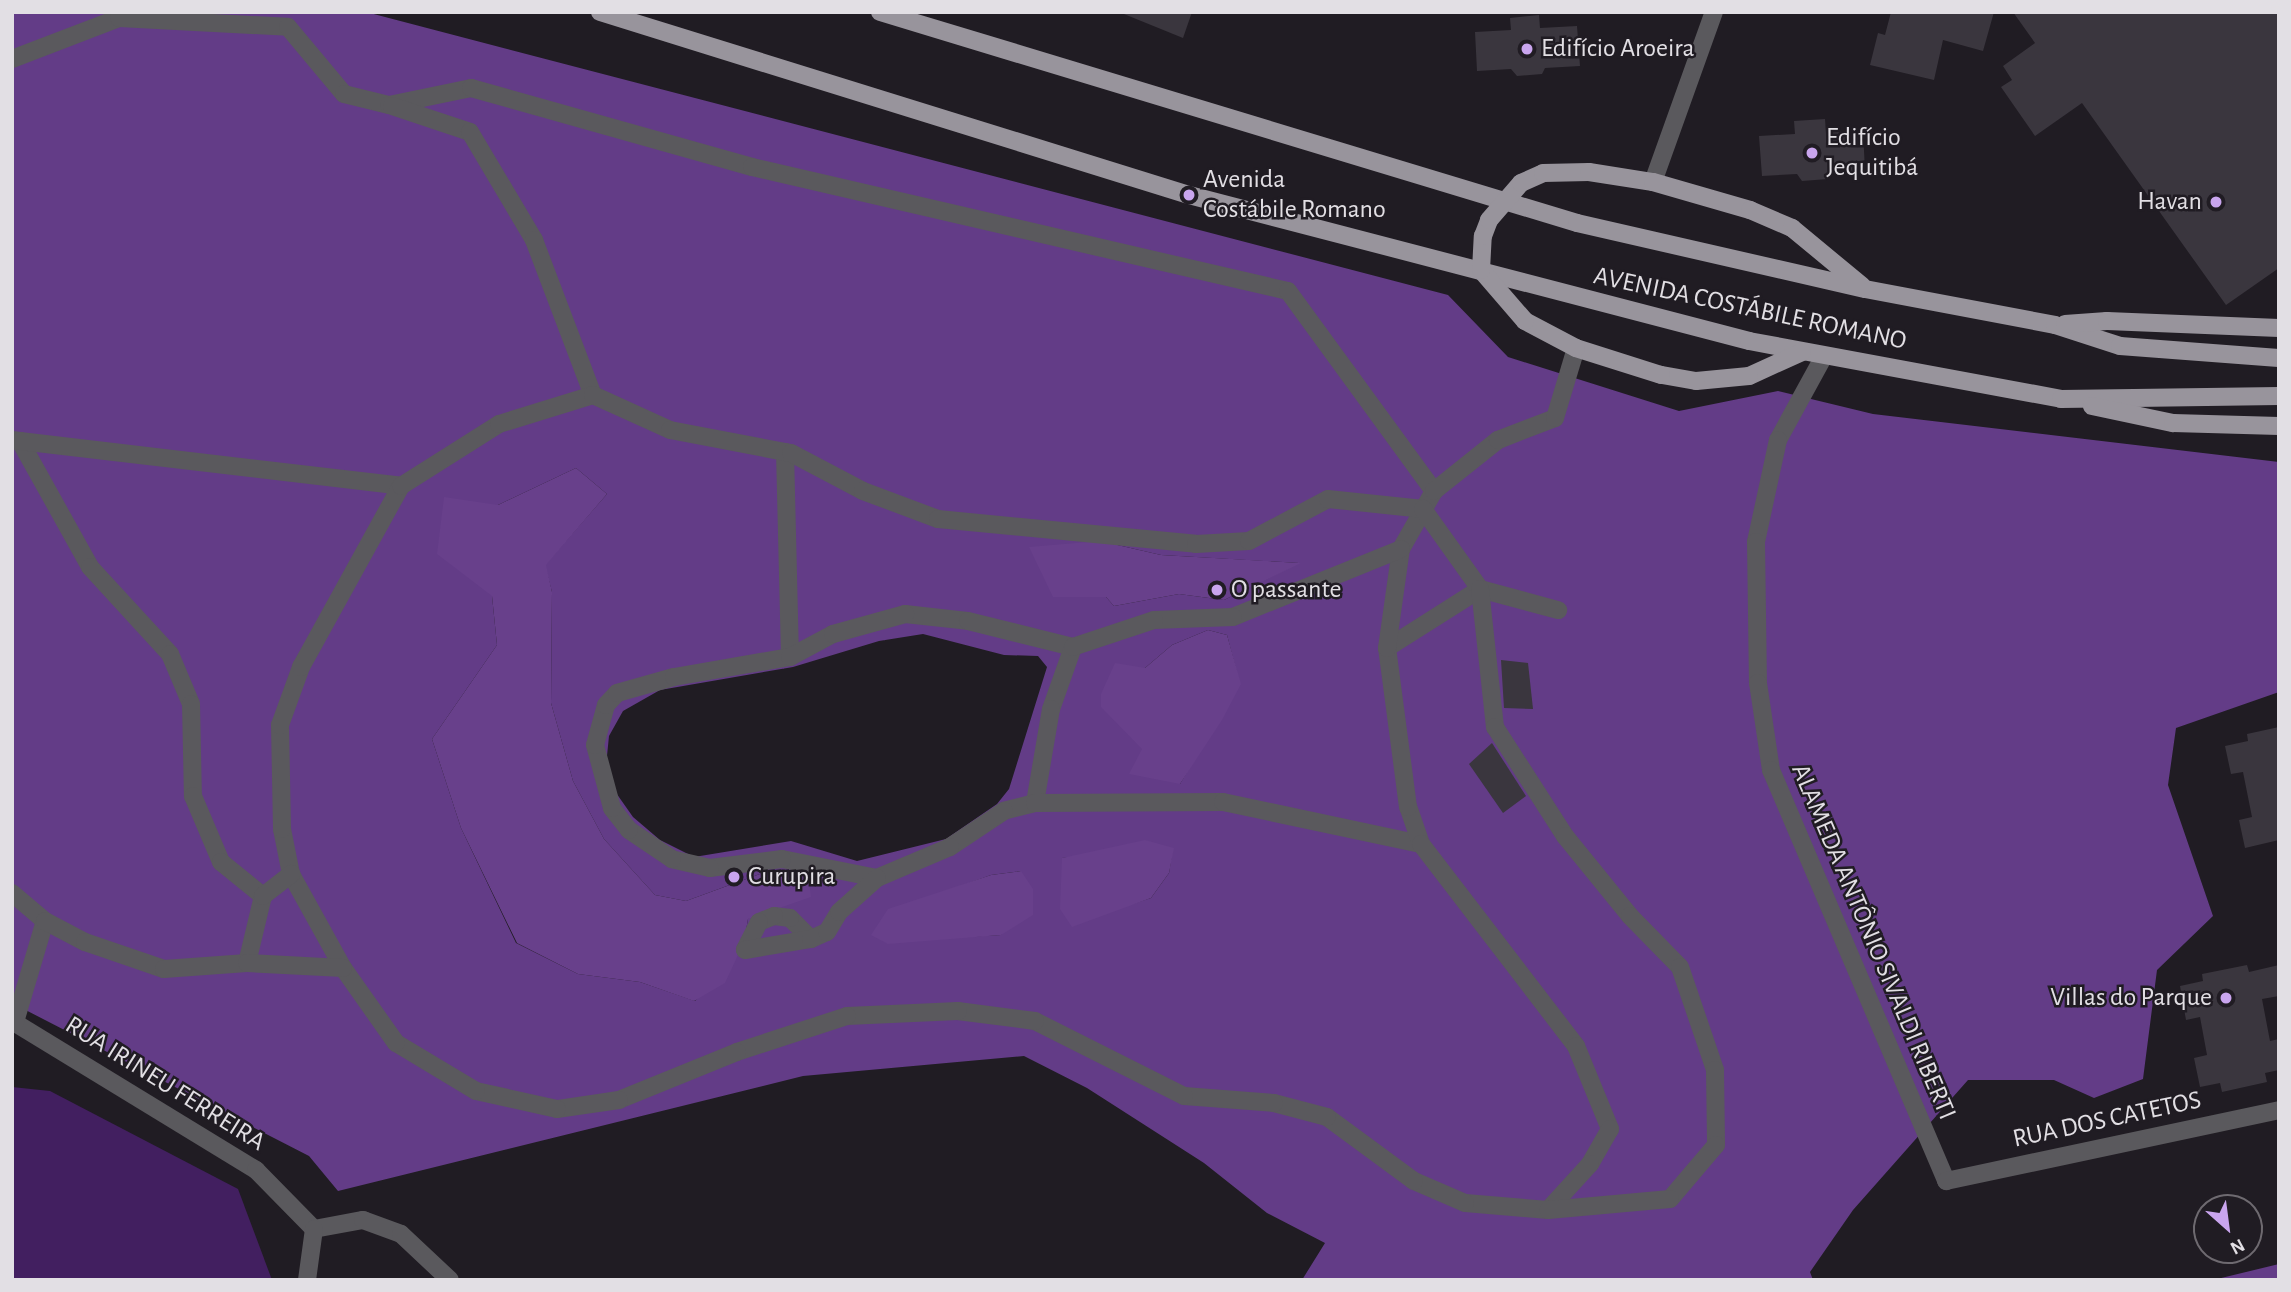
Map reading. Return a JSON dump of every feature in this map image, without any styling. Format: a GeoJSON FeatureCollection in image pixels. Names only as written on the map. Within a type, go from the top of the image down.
{"type":"FeatureCollection","features":[{"type":"Feature","properties":{"kind":"main road","name":"AVENIDA COSTÁBILE ROMANO"},"geometry":{"type":"LineString","coordinates":[[600,12],[1189,195],[1481,270],[1671,323],[1802,352],[2061,399],[2279,396]]}},
{"type":"Feature","properties":{"kind":"main road","name":"AVENIDA COSTÁBILE ROMANO"},"geometry":{"type":"LineString","coordinates":[[880,12],[1500,202],[1865,289],[2055,325],[2120,346],[2279,358]]}},
{"type":"Feature","properties":{"kind":"main road"},"geometry":{"type":"LineString","coordinates":[[1802,352],[1749,376],[1696,381],[1576,348],[1525,321],[1481,270],[1483,236],[1500,202],[1521,183],[1543,173],[1588,172],[1653,182],[1750,210],[1792,228],[1865,289]]}},
{"type":"Feature","properties":{"kind":"main road"},"geometry":{"type":"LineString","coordinates":[[2055,325],[2107,321],[2279,328]]}},
{"type":"Feature","properties":{"kind":"main road"},"geometry":{"type":"LineString","coordinates":[[2061,399],[2173,423],[2279,426]]}},
{"type":"Feature","properties":{"kind":"street"},"geometry":{"type":"LineString","coordinates":[[1653,182],[1714,12]]}},
{"type":"Feature","properties":{"kind":"street"},"geometry":{"type":"LineString","coordinates":[[12,59],[119,18],[288,27],[344,94],[389,105],[471,132],[534,240],[593,395]]}},
{"type":"Feature","properties":{"kind":"street"},"geometry":{"type":"LineString","coordinates":[[389,105],[471,88],[752,167],[1288,291],[1434,491]]}},
{"type":"Feature","properties":{"kind":"street"},"geometry":{"type":"LineString","coordinates":[[1548,1210],[1590,1164],[1610,1129],[1576,1046],[1421,844],[1408,807],[1387,648],[1401,549],[1434,491],[1498,440],[1555,418],[1576,348]]}},
{"type":"Feature","properties":{"kind":"street","name":"ALAMEDA ANTÔNIO SIVALDI RIBERTI"},"geometry":{"type":"LineString","coordinates":[[1824,356],[1778,440],[1756,542],[1758,683],[1770,770],[1945,1181]]}},
{"type":"Feature","properties":{"kind":"street"},"geometry":{"type":"LineString","coordinates":[[593,395],[670,430],[785,452],[863,491],[938,519],[1196,544],[1249,541],[1328,499],[1423,509],[1480,589],[1495,727],[1565,836],[1630,916],[1680,967],[1715,1070],[1716,1145],[1670,1199],[1548,1210],[1465,1203],[1414,1181],[1327,1117],[1274,1102],[1184,1096],[1035,1021],[958,1011],[847,1016],[737,1052],[619,1100],[557,1109],[475,1091],[396,1043],[343,968],[291,874],[282,829],[280,725],[301,667],[401,486],[499,424],[593,395]]}},
{"type":"Feature","properties":{"kind":"street"},"geometry":{"type":"LineString","coordinates":[[16,440],[401,486]]}},
{"type":"Feature","properties":{"kind":"street"},"geometry":{"type":"LineString","coordinates":[[16,440],[90,567],[170,654],[191,704],[193,796],[221,862],[263,896]]}},
{"type":"Feature","properties":{"kind":"street"},"geometry":{"type":"LineString","coordinates":[[785,452],[790,657]]}},
{"type":"Feature","properties":{"kind":"street"},"geometry":{"type":"LineString","coordinates":[[877,877],[782,859],[710,868],[671,859],[629,830],[612,808],[595,746],[606,705],[618,693],[674,677],[790,657],[834,634],[905,614],[968,621],[1073,647],[1153,620],[1233,617],[1401,549]]}},
{"type":"Feature","properties":{"kind":"street"},"geometry":{"type":"LineString","coordinates":[[1387,648],[1480,589],[1558,610]]}},
{"type":"Feature","properties":{"kind":"street"},"geometry":{"type":"LineString","coordinates":[[1035,803],[1051,709],[1073,647]]}},
{"type":"Feature","properties":{"kind":"street"},"geometry":{"type":"LineString","coordinates":[[811,939],[827,932],[839,912],[877,877],[950,847],[1004,811],[1035,803],[1223,802],[1421,844]]}},
{"type":"Feature","properties":{"kind":"street"},"geometry":{"type":"LineString","coordinates":[[247,963],[263,896],[291,874]]}},
{"type":"Feature","properties":{"kind":"street"},"geometry":{"type":"LineString","coordinates":[[13,892],[46,921],[85,942],[164,969],[247,963],[343,968]]}},
{"type":"Feature","properties":{"kind":"street"},"geometry":{"type":"LineString","coordinates":[[13,1022],[46,921]]}},
{"type":"Feature","properties":{"kind":"street","name":"RUA IRINEU FERREIRA"},"geometry":{"type":"LineString","coordinates":[[13,1022],[256,1170],[314,1229]]}},
{"type":"Feature","properties":{"kind":"street","name":"RUA DOS CATETOS"},"geometry":{"type":"LineString","coordinates":[[1945,1181],[2279,1110]]}},
{"type":"Feature","properties":{"kind":"street"},"geometry":{"type":"LineString","coordinates":[[307,1280],[314,1229],[363,1220],[401,1234],[450,1280]]}},
{"type":"Feature","properties":{"kind":"shaded area"},"geometry":{"type":"Polygon","coordinates":[[[12,12],[366,12],[1448,295],[1508,357],[1679,411],[1778,391],[1873,414],[2279,462],[2279,692],[2176,728],[2168,785],[2213,916],[2157,970],[2143,1079],[2094,1098],[2054,1080],[1968,1080],[1853,1210],[1810,1272],[1813,1280],[1302,1280],[1325,1243],[1267,1213],[1204,1163],[1087,1088],[1024,1056],[803,1076],[338,1191],[309,1156],[12,1003],[12,12]],[[576,468],[498,505],[492,596],[497,645],[432,739],[461,828],[516,943],[578,974],[640,982],[695,1001],[744,942],[748,919],[771,870],[686,901],[655,895],[604,839],[573,781],[551,703],[552,592],[545,565],[607,494],[576,468]],[[1100,541],[1106,597],[1114,606],[1179,594],[1224,600],[1299,563],[1161,555],[1100,541]],[[1208,630],[1172,645],[1145,668],[1180,784],[1240,684],[1227,635],[1208,630]],[[923,634],[879,641],[793,667],[660,690],[623,711],[609,736],[606,766],[614,790],[633,817],[660,840],[694,857],[791,841],[857,861],[946,839],[997,804],[1009,789],[1047,667],[1038,656],[1004,655],[923,634]],[[1173,848],[1062,858],[1117,909],[1151,898],[1169,873],[1173,848]],[[1021,871],[991,875],[952,889],[945,938],[1001,935],[1021,871]]]}},
{"type":"Feature","properties":{"kind":"shaded area"},"geometry":{"type":"Polygon","coordinates":[[[576,468],[607,494],[546,565],[552,592],[551,703],[573,781],[604,839],[655,895],[686,901],[771,870],[809,881],[811,897],[748,919],[744,942],[725,983],[694,1001],[640,982],[578,974],[517,943],[461,828],[432,739],[497,645],[492,596],[437,554],[444,497],[498,505],[576,468]]]}},
{"type":"Feature","properties":{"kind":"shaded area"},"geometry":{"type":"Polygon","coordinates":[[[1100,541],[1161,555],[1301,563],[1224,600],[1179,594],[1114,606],[1106,597],[1053,597],[1029,547],[1100,541]]]}},
{"type":"Feature","properties":{"kind":"shaded area"},"geometry":{"type":"Polygon","coordinates":[[[1208,630],[1227,635],[1241,684],[1222,720],[1180,784],[1129,774],[1142,749],[1101,707],[1101,694],[1115,663],[1145,668],[1172,645],[1208,630]]]}},
{"type":"Feature","properties":{"kind":"shaded area"},"geometry":{"type":"Polygon","coordinates":[[[1145,840],[1174,848],[1169,873],[1151,898],[1072,927],[1060,909],[1062,858],[1145,840]]]}},
{"type":"Feature","properties":{"kind":"shaded area"},"geometry":{"type":"Polygon","coordinates":[[[1021,871],[1033,889],[1033,915],[1001,935],[888,944],[871,935],[888,909],[991,875],[1021,871]]]}},
{"type":"Feature","properties":{"kind":"shaded area"},"geometry":{"type":"Polygon","coordinates":[[[12,1087],[50,1091],[238,1189],[272,1280],[12,1280],[12,1087]]]}},
{"type":"Feature","properties":{"kind":"shaded area"},"geometry":{"type":"Polygon","coordinates":[[[2279,1264],[2279,1280],[2213,1280],[2279,1264]]]}},
{"type":"Feature","properties":{"kind":"building"},"geometry":{"type":"Polygon","coordinates":[[[1119,12],[1192,12],[1183,38],[1119,12]]]}},
{"type":"Feature","properties":{"kind":"building"},"geometry":{"type":"Polygon","coordinates":[[[1891,12],[1994,12],[1983,51],[1943,40],[1934,80],[1870,65],[1878,33],[1885,35],[1891,12]]]}},
{"type":"Feature","properties":{"kind":"building","name":"Havan"},"geometry":{"type":"Polygon","coordinates":[[[2013,12],[2279,12],[2279,268],[2226,305],[2082,103],[2035,136],[2001,87],[2012,80],[2003,66],[2035,43],[2013,12]]]}},
{"type":"Feature","properties":{"kind":"building","name":"Edifício Aroeira"},"geometry":{"type":"Polygon","coordinates":[[[1539,15],[1540,28],[1577,26],[1580,66],[1545,68],[1542,74],[1517,76],[1511,69],[1477,71],[1475,32],[1511,30],[1510,18],[1539,15]]]}},
{"type":"Feature","properties":{"kind":"building","name":"Edifício Jequitibá"},"geometry":{"type":"Polygon","coordinates":[[[1825,119],[1826,133],[1863,130],[1865,171],[1831,173],[1828,179],[1802,181],[1797,174],[1762,176],[1759,136],[1795,134],[1794,121],[1825,119]]]}},
{"type":"Feature","properties":{"kind":"building"},"geometry":{"type":"Polygon","coordinates":[[[1501,660],[1528,663],[1533,709],[1504,708],[1501,660]]]}},
{"type":"Feature","properties":{"kind":"building"},"geometry":{"type":"Polygon","coordinates":[[[2279,727],[2279,840],[2245,848],[2239,820],[2252,817],[2243,772],[2231,774],[2225,746],[2248,741],[2247,734],[2279,727]]]}},
{"type":"Feature","properties":{"kind":"building"},"geometry":{"type":"Polygon","coordinates":[[[1492,743],[1526,796],[1503,813],[1469,764],[1492,743]]]}},
{"type":"Feature","properties":{"kind":"building"},"geometry":{"type":"Polygon","coordinates":[[[2247,965],[2249,972],[2279,965],[2279,996],[2262,999],[2270,1041],[2279,1039],[2279,1070],[2265,1073],[2267,1082],[2222,1092],[2220,1083],[2200,1087],[2194,1058],[2207,1055],[2200,1017],[2186,1020],[2180,986],[2203,981],[2202,974],[2247,965]]]}},
{"type":"Feature","properties":{"kind":"place","name":"Edifício Aroeira"},"geometry":{"type":"Point","coordinates":[1527,49]}},
{"type":"Feature","properties":{"kind":"place","name":"Edifício Jequitibá"},"geometry":{"type":"Point","coordinates":[1812,153]}},
{"type":"Feature","properties":{"kind":"place","name":"Avenida Costábile Romano"},"geometry":{"type":"Point","coordinates":[1189,195]}},
{"type":"Feature","properties":{"kind":"place","name":"Havan"},"geometry":{"type":"Point","coordinates":[2216,202]}},
{"type":"Feature","properties":{"kind":"place","name":"O passante"},"geometry":{"type":"Point","coordinates":[1217,590]}},
{"type":"Feature","properties":{"kind":"place","name":"Curupira"},"geometry":{"type":"Point","coordinates":[734,877]}},
{"type":"Feature","properties":{"kind":"place","name":"Villas do Parque"},"geometry":{"type":"Point","coordinates":[2226,998]}}]}
